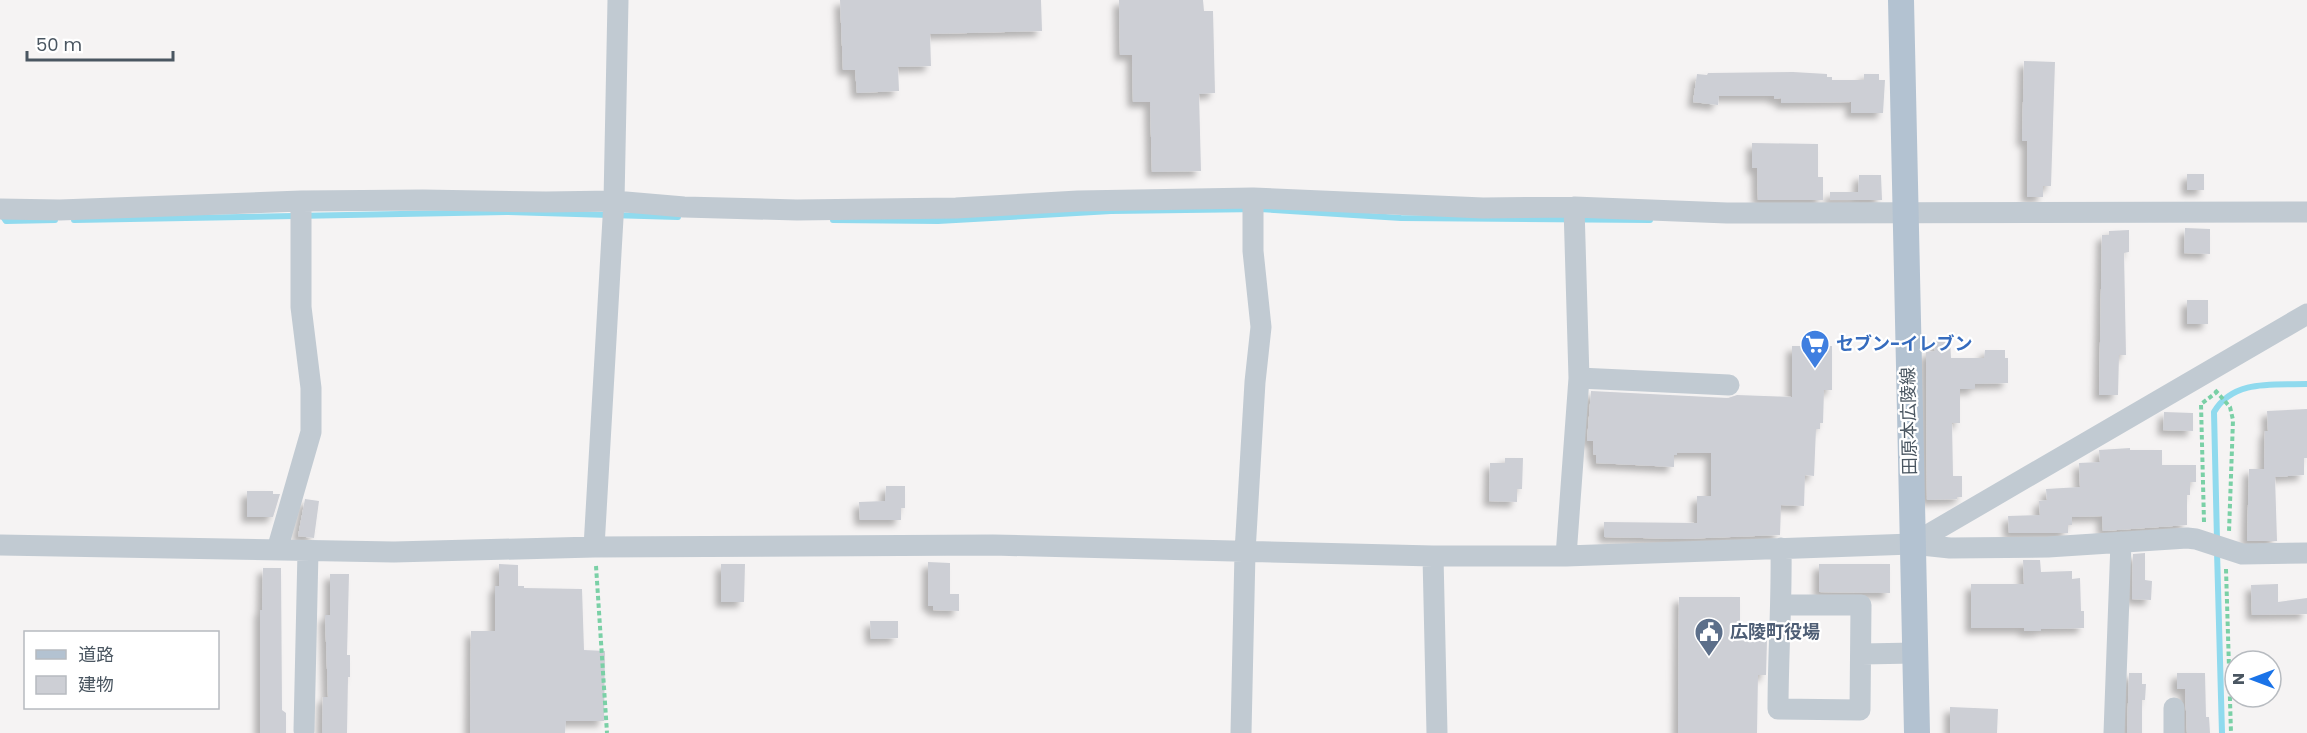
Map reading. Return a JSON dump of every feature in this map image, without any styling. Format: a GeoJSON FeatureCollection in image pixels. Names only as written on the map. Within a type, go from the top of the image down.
{"type":"FeatureCollection","features":[{"type":"Feature","properties":{"kind":"main road","name":"田原本広陵線"},"geometry":{"type":"LineString","coordinates":[[1900,0],[1917,733]]}},
{"type":"Feature","properties":{"kind":"street"},"geometry":{"type":"LineString","coordinates":[[594,546],[614,201],[618,0]]}},
{"type":"Feature","properties":{"kind":"street"},"geometry":{"type":"LineString","coordinates":[[278,550],[310,432],[310,388],[301,307],[301,201]]}},
{"type":"Feature","properties":{"kind":"street"},"geometry":{"type":"LineString","coordinates":[[4,209],[176,207],[301,201],[614,201],[684,207],[808,210],[956,208],[1078,201],[1252,208],[1483,208],[1574,216],[1727,213],[2307,212]]}},
{"type":"Feature","properties":{"kind":"street"},"geometry":{"type":"LineString","coordinates":[[1241,733],[1245,552],[1261,327],[1252,251],[1252,208]]}},
{"type":"Feature","properties":{"kind":"street"},"geometry":{"type":"LineString","coordinates":[[1566,556],[1579,378],[1574,216]]}},
{"type":"Feature","properties":{"kind":"street"},"geometry":{"type":"LineString","coordinates":[[1912,544],[2307,315]]}},
{"type":"Feature","properties":{"kind":"street"},"geometry":{"type":"LineString","coordinates":[[1579,378],[1729,385]]}},
{"type":"Feature","properties":{"kind":"street"},"geometry":{"type":"LineString","coordinates":[[0,545],[394,552],[594,546],[993,545],[1433,556],[1566,556],[1912,544],[1950,548],[2065,546],[2187,538],[2251,555],[2307,554]]}},
{"type":"Feature","properties":{"kind":"street"},"geometry":{"type":"LineString","coordinates":[[2114,733],[2121,542]]}},
{"type":"Feature","properties":{"kind":"street"},"geometry":{"type":"LineString","coordinates":[[1781,548],[1783,604],[1778,636],[1778,709],[1860,710],[1861,605],[1783,604]]}},
{"type":"Feature","properties":{"kind":"street"},"geometry":{"type":"LineString","coordinates":[[304,730],[308,551]]}},
{"type":"Feature","properties":{"kind":"street"},"geometry":{"type":"LineString","coordinates":[[1433,556],[1437,733]]}},
{"type":"Feature","properties":{"kind":"street"},"geometry":{"type":"LineString","coordinates":[[1862,654],[1915,654]]}},
{"type":"Feature","properties":{"kind":"street"},"geometry":{"type":"LineString","coordinates":[[2174,708],[2174,733]]}},
{"type":"Feature","properties":{"kind":"path"},"geometry":{"type":"LineString","coordinates":[[2205,541],[2201,404],[2217,392],[2230,406],[2232,420],[2230,528],[2225,549],[2231,733]]}},
{"type":"Feature","properties":{"kind":"path"},"geometry":{"type":"LineString","coordinates":[[594,546],[607,733]]}},
{"type":"Feature","properties":{"kind":"building"},"geometry":{"type":"Polygon","coordinates":[[[840,0],[1041,0],[1042,31],[930,34],[931,66],[898,67],[899,91],[857,93],[855,70],[843,70],[840,0]]]}},
{"type":"Feature","properties":{"kind":"building"},"geometry":{"type":"Polygon","coordinates":[[[1119,0],[1203,0],[1204,11],[1213,11],[1215,93],[1199,94],[1201,171],[1152,172],[1150,102],[1133,102],[1132,55],[1120,55],[1119,0]]]}},
{"type":"Feature","properties":{"kind":"building"},"geometry":{"type":"Polygon","coordinates":[[[2024,61],[2055,62],[2051,186],[2043,186],[2043,197],[2027,197],[2027,141],[2022,141],[2024,61]]]}},
{"type":"Feature","properties":{"kind":"building"},"geometry":{"type":"Polygon","coordinates":[[[1793,72],[1827,74],[1827,77],[1832,77],[1832,80],[1864,80],[1864,74],[1879,74],[1879,80],[1885,80],[1883,113],[1851,113],[1851,102],[1781,103],[1781,98],[1774,99],[1774,96],[1719,96],[1718,105],[1693,102],[1697,74],[1793,72]]]}},
{"type":"Feature","properties":{"kind":"building"},"geometry":{"type":"Polygon","coordinates":[[[1752,143],[1818,144],[1818,177],[1823,177],[1823,200],[1758,200],[1757,168],[1752,168],[1752,143]]]}},
{"type":"Feature","properties":{"kind":"building"},"geometry":{"type":"Polygon","coordinates":[[[2187,174],[2204,174],[2204,190],[2187,190],[2187,174]]]}},
{"type":"Feature","properties":{"kind":"building"},"geometry":{"type":"Polygon","coordinates":[[[1859,175],[1881,175],[1882,200],[1830,200],[1830,192],[1858,192],[1859,175]]]}},
{"type":"Feature","properties":{"kind":"building"},"geometry":{"type":"Polygon","coordinates":[[[2185,228],[2210,229],[2210,254],[2184,253],[2185,228]]]}},
{"type":"Feature","properties":{"kind":"building"},"geometry":{"type":"Polygon","coordinates":[[[2129,230],[2129,252],[2124,253],[2126,355],[2119,355],[2118,395],[2099,395],[2102,235],[2109,235],[2109,231],[2129,230]]]}},
{"type":"Feature","properties":{"kind":"building"},"geometry":{"type":"Polygon","coordinates":[[[2187,300],[2208,300],[2208,324],[2187,324],[2187,300]]]}},
{"type":"Feature","properties":{"kind":"building"},"geometry":{"type":"Polygon","coordinates":[[[1950,340],[1951,358],[1984,358],[1985,350],[2005,350],[2005,358],[2008,358],[2008,383],[1975,384],[1975,389],[1960,389],[1960,423],[1952,423],[1953,476],[1962,476],[1962,497],[1927,500],[1926,352],[1935,351],[1934,341],[1950,340]]]}},
{"type":"Feature","properties":{"kind":"building"},"geometry":{"type":"Polygon","coordinates":[[[1792,346],[1832,346],[1832,390],[1824,390],[1823,423],[1820,423],[1820,429],[1816,429],[1814,476],[1805,475],[1804,506],[1781,505],[1780,535],[1681,539],[1604,537],[1604,522],[1697,523],[1697,496],[1711,496],[1711,453],[1677,453],[1674,455],[1674,467],[1596,463],[1593,441],[1587,441],[1591,391],[1728,398],[1737,395],[1792,397],[1792,346]]]}},
{"type":"Feature","properties":{"kind":"building"},"geometry":{"type":"Polygon","coordinates":[[[2307,409],[2307,458],[2304,458],[2304,475],[2275,477],[2277,541],[2247,541],[2249,469],[2264,469],[2265,431],[2268,431],[2267,411],[2307,409]]]}},
{"type":"Feature","properties":{"kind":"building"},"geometry":{"type":"Polygon","coordinates":[[[2164,412],[2193,413],[2193,431],[2163,430],[2164,412]]]}},
{"type":"Feature","properties":{"kind":"building"},"geometry":{"type":"Polygon","coordinates":[[[2130,448],[2130,450],[2162,450],[2162,465],[2196,465],[2196,482],[2190,482],[2190,495],[2187,495],[2187,525],[2103,531],[2102,516],[2072,517],[2072,525],[2068,525],[2068,533],[2009,533],[2008,516],[2040,515],[2039,501],[2047,500],[2046,489],[2080,487],[2079,463],[2100,462],[2099,450],[2130,448]]]}},
{"type":"Feature","properties":{"kind":"building"},"geometry":{"type":"Polygon","coordinates":[[[1505,458],[1523,458],[1522,489],[1517,489],[1517,502],[1489,501],[1490,463],[1505,463],[1505,458]]]}},
{"type":"Feature","properties":{"kind":"building"},"geometry":{"type":"Polygon","coordinates":[[[886,486],[905,486],[905,508],[901,508],[901,520],[860,520],[859,502],[885,501],[886,486]]]}},
{"type":"Feature","properties":{"kind":"building"},"geometry":{"type":"Polygon","coordinates":[[[247,491],[273,491],[273,494],[280,494],[273,517],[247,517],[247,491]]]}},
{"type":"Feature","properties":{"kind":"building"},"geometry":{"type":"Polygon","coordinates":[[[305,499],[319,501],[314,538],[298,536],[305,499]]]}},
{"type":"Feature","properties":{"kind":"building"},"geometry":{"type":"Polygon","coordinates":[[[2145,553],[2145,580],[2152,581],[2151,600],[2132,599],[2133,554],[2145,553]]]}},
{"type":"Feature","properties":{"kind":"building"},"geometry":{"type":"Polygon","coordinates":[[[2023,560],[2040,560],[2041,572],[2072,571],[2072,579],[2080,578],[2084,628],[2024,631],[2024,628],[1971,628],[1971,584],[2024,584],[2023,560]]]}},
{"type":"Feature","properties":{"kind":"building"},"geometry":{"type":"Polygon","coordinates":[[[928,562],[950,563],[950,594],[959,594],[959,611],[933,610],[933,606],[928,606],[928,562]]]}},
{"type":"Feature","properties":{"kind":"building"},"geometry":{"type":"Polygon","coordinates":[[[499,564],[518,565],[518,586],[524,586],[524,588],[582,589],[584,650],[605,651],[604,721],[566,721],[565,733],[470,733],[471,631],[495,631],[495,586],[499,586],[499,564]]]}},
{"type":"Feature","properties":{"kind":"building"},"geometry":{"type":"Polygon","coordinates":[[[721,564],[745,564],[744,602],[721,602],[721,564]]]}},
{"type":"Feature","properties":{"kind":"building"},"geometry":{"type":"Polygon","coordinates":[[[1819,564],[1890,564],[1890,593],[1819,592],[1819,564]]]}},
{"type":"Feature","properties":{"kind":"building"},"geometry":{"type":"Polygon","coordinates":[[[263,568],[281,568],[282,710],[286,713],[286,733],[260,733],[260,610],[262,610],[263,568]]]}},
{"type":"Feature","properties":{"kind":"building"},"geometry":{"type":"Polygon","coordinates":[[[330,574],[349,574],[347,655],[350,655],[350,677],[348,677],[347,733],[322,733],[323,697],[328,697],[325,615],[330,615],[330,574]]]}},
{"type":"Feature","properties":{"kind":"building"},"geometry":{"type":"Polygon","coordinates":[[[2278,584],[2278,602],[2307,598],[2307,614],[2252,615],[2251,585],[2278,584]]]}},
{"type":"Feature","properties":{"kind":"building","name":"広陵町役場"},"geometry":{"type":"Polygon","coordinates":[[[1679,597],[1740,597],[1740,640],[1767,640],[1766,675],[1758,675],[1757,733],[1678,733],[1679,597]]]}},
{"type":"Feature","properties":{"kind":"building"},"geometry":{"type":"Polygon","coordinates":[[[870,621],[898,621],[898,638],[871,639],[870,621]]]}},
{"type":"Feature","properties":{"kind":"building"},"geometry":{"type":"Polygon","coordinates":[[[2129,673],[2142,673],[2142,684],[2146,684],[2145,700],[2142,700],[2142,733],[2127,733],[2129,673]]]}},
{"type":"Feature","properties":{"kind":"building"},"geometry":{"type":"Polygon","coordinates":[[[2177,673],[2205,673],[2206,717],[2209,717],[2210,733],[2187,733],[2185,689],[2177,689],[2177,673]]]}},
{"type":"Feature","properties":{"kind":"building"},"geometry":{"type":"Polygon","coordinates":[[[1950,707],[1998,709],[1997,733],[1950,733],[1950,707]]]}},
{"type":"Feature","properties":{"kind":"waterway"},"geometry":{"type":"LineString","coordinates":[[833,220],[938,221],[1111,211],[1260,209],[1401,218],[1650,220]]}},
{"type":"Feature","properties":{"kind":"waterway"},"geometry":{"type":"LineString","coordinates":[[74,220],[507,212],[678,217]]}},
{"type":"Feature","properties":{"kind":"waterway"},"geometry":{"type":"LineString","coordinates":[[2,215],[6,221],[55,220]]}},
{"type":"Feature","properties":{"kind":"waterway"},"geometry":{"type":"LineString","coordinates":[[2217,540],[2214,412],[2222,401],[2243,389],[2255,386],[2307,384]]}},
{"type":"Feature","properties":{"kind":"waterway"},"geometry":{"type":"LineString","coordinates":[[2217,551],[2222,733]]}},
{"type":"Feature","properties":{"kind":"place","name":"セブン-イレブン"},"geometry":{"type":"Point","coordinates":[1815,370]}},
{"type":"Feature","properties":{"kind":"place","name":"広陵町役場"},"geometry":{"type":"Point","coordinates":[1709,658]}}]}
